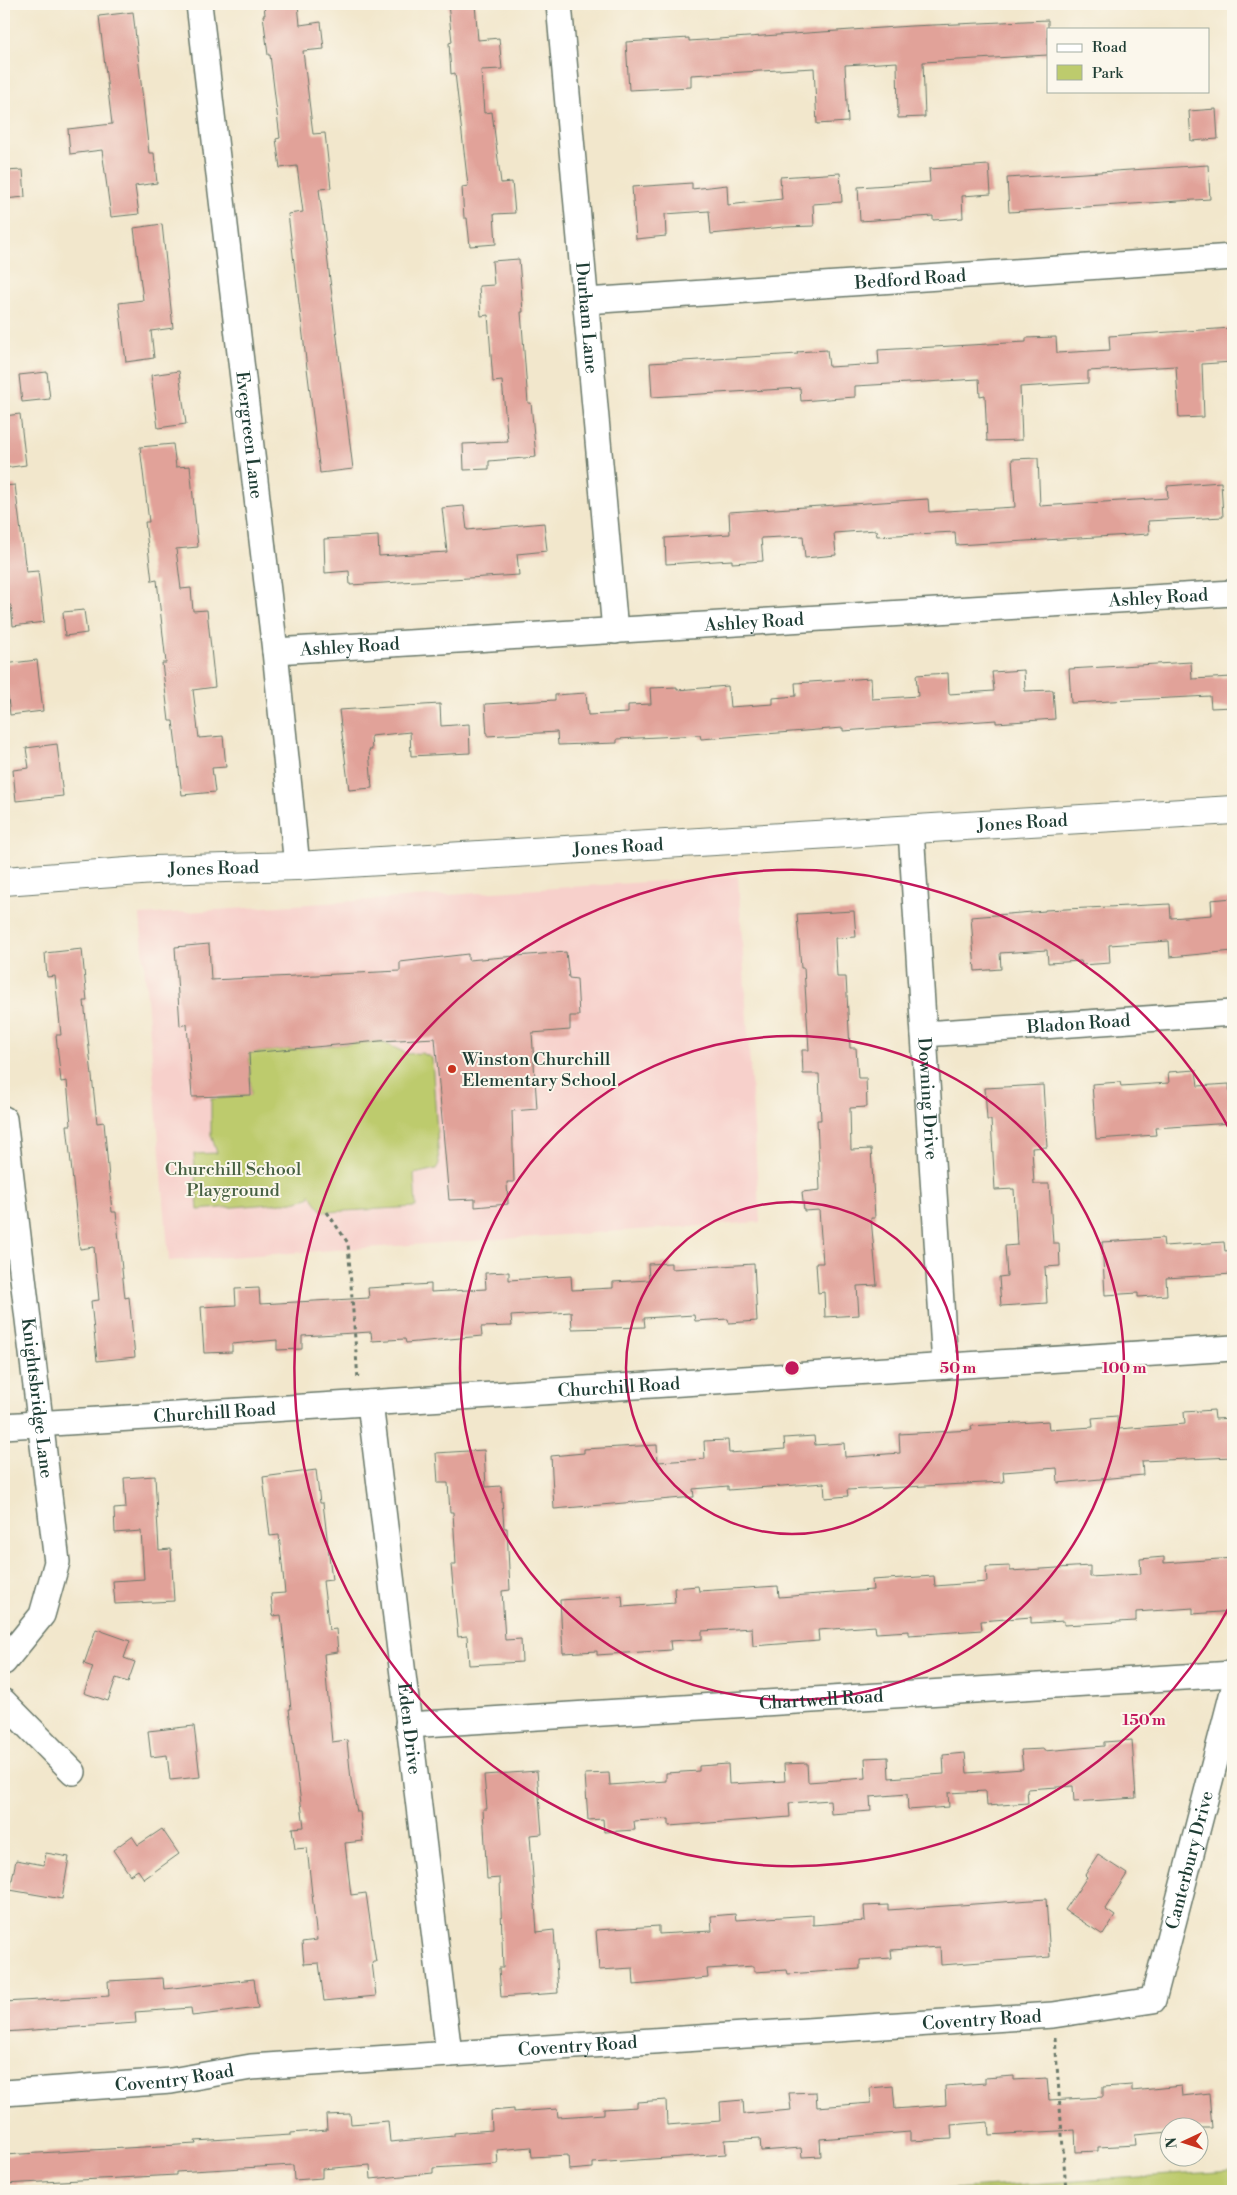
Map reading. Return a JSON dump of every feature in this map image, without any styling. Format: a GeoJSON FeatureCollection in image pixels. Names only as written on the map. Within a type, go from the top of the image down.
{"type":"FeatureCollection","features":[{"type":"Feature","properties":{"kind":"street","name":"Evergreen Lane"},"geometry":{"type":"LineString","coordinates":[[198,4],[275,651],[298,866]]}},
{"type":"Feature","properties":{"kind":"street","name":"Durham Lane"},"geometry":{"type":"LineString","coordinates":[[559,4],[615,631]]}},
{"type":"Feature","properties":{"kind":"street","name":"Bedford Road"},"geometry":{"type":"LineString","coordinates":[[586,301],[1233,257]]}},
{"type":"Feature","properties":{"kind":"street","name":"Ashley Road"},"geometry":{"type":"LineString","coordinates":[[275,651],[1233,593]]}},
{"type":"Feature","properties":{"kind":"street","name":"Jones Road"},"geometry":{"type":"LineString","coordinates":[[4,881],[154,870],[298,866],[1233,810]]}},
{"type":"Feature","properties":{"kind":"street","name":"Downing Drive"},"geometry":{"type":"LineString","coordinates":[[911,830],[945,1366]]}},
{"type":"Feature","properties":{"kind":"street","name":"Bladon Road"},"geometry":{"type":"LineString","coordinates":[[924,1034],[1233,1014]]}},
{"type":"Feature","properties":{"kind":"street","name":"Knightsbridge Lane"},"geometry":{"type":"LineString","coordinates":[[4,1119],[57,1562],[42,1615],[4,1662]]}},
{"type":"Feature","properties":{"kind":"street","name":"Churchill Road"},"geometry":{"type":"LineString","coordinates":[[4,1426],[1233,1348]]}},
{"type":"Feature","properties":{"kind":"street","name":"Eden Drive"},"geometry":{"type":"LineString","coordinates":[[365,1403],[408,1724],[449,2054]]}},
{"type":"Feature","properties":{"kind":"street","name":"Chartwell Road"},"geometry":{"type":"LineString","coordinates":[[408,1724],[1233,1674]]}},
{"type":"Feature","properties":{"kind":"street","name":"Canterbury Drive"},"geometry":{"type":"LineString","coordinates":[[1153,2000],[1233,1692]]}},
{"type":"Feature","properties":{"kind":"street"},"geometry":{"type":"LineString","coordinates":[[4,1702],[73,1772]]}},
{"type":"Feature","properties":{"kind":"street","name":"Coventry Road"},"geometry":{"type":"LineString","coordinates":[[4,2094],[171,2081],[251,2067],[1053,2015],[1153,2000]]}},
{"type":"Feature","properties":{"kind":"path"},"geometry":{"type":"LineString","coordinates":[[327,1212],[348,1243],[365,1403]]}},
{"type":"Feature","properties":{"kind":"path"},"geometry":{"type":"LineString","coordinates":[[1053,2015],[1066,2191]]}},
{"type":"Feature","properties":{"kind":"shaded area","name":"Winston Churchill Elementary School"},"geometry":{"type":"Polygon","coordinates":[[[738,876],[760,1222],[169,1261],[140,915],[738,876]]]}},
{"type":"Feature","properties":{"kind":"green space","name":"Churchill School Playground"},"geometry":{"type":"Polygon","coordinates":[[[380,1041],[408,1054],[422,1053],[432,1058],[439,1164],[436,1169],[414,1174],[416,1207],[327,1212],[321,1210],[310,1194],[309,1198],[293,1202],[198,1210],[194,1154],[217,1153],[211,1135],[211,1099],[251,1095],[249,1053],[380,1041]]]}},
{"type":"Feature","properties":{"kind":"green space"},"geometry":{"type":"Polygon","coordinates":[[[1233,2171],[1233,2191],[920,2191],[1233,2171]]]}},
{"type":"Feature","properties":{"kind":"building"},"geometry":{"type":"Polygon","coordinates":[[[264,4],[298,4],[300,25],[321,22],[324,49],[303,51],[313,134],[325,133],[331,188],[319,189],[353,469],[320,473],[288,214],[303,212],[297,166],[280,168],[276,139],[280,138],[263,15],[265,15],[264,4]]]}},
{"type":"Feature","properties":{"kind":"building"},"geometry":{"type":"Polygon","coordinates":[[[448,4],[475,4],[478,40],[499,38],[502,69],[481,70],[484,113],[492,112],[501,183],[512,182],[515,213],[494,214],[496,244],[470,246],[467,218],[464,218],[462,187],[468,186],[455,73],[451,74],[449,43],[452,42],[448,4]]]}},
{"type":"Feature","properties":{"kind":"building"},"geometry":{"type":"Polygon","coordinates":[[[133,12],[149,153],[154,153],[157,183],[135,186],[139,214],[111,217],[102,150],[70,154],[68,129],[112,124],[99,16],[133,12]]]}},
{"type":"Feature","properties":{"kind":"building"},"geometry":{"type":"Polygon","coordinates":[[[1048,20],[1047,55],[923,62],[925,117],[898,118],[897,62],[845,65],[848,122],[817,124],[814,68],[691,75],[691,87],[629,90],[626,42],[689,38],[689,41],[911,26],[1048,20]]]}},
{"type":"Feature","properties":{"kind":"building"},"geometry":{"type":"Polygon","coordinates":[[[1216,109],[1218,139],[1191,141],[1189,111],[1216,109]]]}},
{"type":"Feature","properties":{"kind":"building"},"geometry":{"type":"Polygon","coordinates":[[[989,165],[991,194],[962,196],[963,218],[933,220],[933,216],[860,221],[858,187],[930,182],[929,169],[989,165]]]}},
{"type":"Feature","properties":{"kind":"building"},"geometry":{"type":"Polygon","coordinates":[[[1208,165],[1210,199],[1009,212],[1007,178],[1208,165]]]}},
{"type":"Feature","properties":{"kind":"building"},"geometry":{"type":"Polygon","coordinates":[[[23,170],[25,197],[4,199],[4,171],[23,170]]]}},
{"type":"Feature","properties":{"kind":"building"},"geometry":{"type":"Polygon","coordinates":[[[840,173],[842,202],[813,204],[814,226],[711,234],[709,211],[665,214],[666,236],[636,239],[632,187],[692,183],[692,189],[727,185],[728,205],[782,199],[780,177],[840,173]]]}},
{"type":"Feature","properties":{"kind":"building"},"geometry":{"type":"Polygon","coordinates":[[[162,224],[173,328],[151,331],[154,358],[126,362],[119,303],[143,300],[134,228],[162,224]]]}},
{"type":"Feature","properties":{"kind":"building"},"geometry":{"type":"Polygon","coordinates":[[[519,259],[528,403],[531,403],[536,457],[489,461],[489,469],[464,470],[463,444],[508,442],[502,381],[493,382],[488,315],[481,316],[479,286],[494,285],[492,261],[519,259]]]}},
{"type":"Feature","properties":{"kind":"building"},"geometry":{"type":"Polygon","coordinates":[[[1232,328],[1233,362],[1202,364],[1204,417],[1179,418],[1176,366],[1088,371],[1088,383],[1020,387],[1022,440],[987,441],[985,395],[980,396],[979,379],[855,386],[855,397],[801,401],[800,388],[652,397],[650,363],[798,354],[797,352],[827,350],[829,367],[879,364],[878,350],[1026,342],[1026,338],[1056,337],[1057,353],[1110,350],[1109,336],[1232,328]]]}},
{"type":"Feature","properties":{"kind":"building"},"geometry":{"type":"Polygon","coordinates":[[[179,371],[186,424],[158,428],[151,375],[179,371]]]}},
{"type":"Feature","properties":{"kind":"building"},"geometry":{"type":"Polygon","coordinates":[[[47,372],[50,399],[22,402],[19,375],[47,372]]]}},
{"type":"Feature","properties":{"kind":"building"},"geometry":{"type":"Polygon","coordinates":[[[20,414],[26,465],[4,468],[4,416],[20,414]]]}},
{"type":"Feature","properties":{"kind":"building"},"geometry":{"type":"Polygon","coordinates":[[[173,444],[176,467],[190,466],[198,547],[176,549],[181,589],[191,588],[193,611],[207,610],[215,687],[193,690],[199,738],[223,736],[226,767],[212,768],[215,792],[182,795],[173,721],[169,721],[162,663],[166,663],[157,580],[152,581],[145,522],[149,522],[140,447],[173,444]]]}},
{"type":"Feature","properties":{"kind":"building"},"geometry":{"type":"Polygon","coordinates":[[[1038,458],[1040,506],[1168,498],[1167,486],[1221,482],[1223,517],[1148,521],[1149,534],[956,545],[955,532],[877,536],[876,530],[834,533],[836,555],[805,558],[803,536],[761,538],[763,561],[732,563],[732,560],[666,564],[665,538],[730,534],[729,512],[928,499],[929,512],[1015,507],[1012,459],[1038,458]]]}},
{"type":"Feature","properties":{"kind":"building"},"geometry":{"type":"Polygon","coordinates":[[[15,485],[26,572],[38,571],[44,622],[13,626],[11,605],[4,606],[4,486],[15,485]]]}},
{"type":"Feature","properties":{"kind":"building"},"geometry":{"type":"Polygon","coordinates":[[[464,506],[467,530],[544,523],[547,551],[517,554],[519,575],[350,585],[349,571],[325,573],[324,539],[378,536],[379,556],[447,552],[442,508],[464,506]]]}},
{"type":"Feature","properties":{"kind":"building"},"geometry":{"type":"Polygon","coordinates":[[[84,610],[87,633],[65,636],[63,612],[84,610]]]}},
{"type":"Feature","properties":{"kind":"building"},"geometry":{"type":"Polygon","coordinates":[[[37,660],[43,711],[10,715],[4,664],[37,660]]]}},
{"type":"Feature","properties":{"kind":"building"},"geometry":{"type":"Polygon","coordinates":[[[1191,662],[1192,679],[1233,677],[1233,707],[1211,708],[1210,696],[1071,703],[1069,669],[1191,662]]]}},
{"type":"Feature","properties":{"kind":"building"},"geometry":{"type":"Polygon","coordinates":[[[1024,670],[1025,691],[1053,690],[1055,719],[996,723],[996,720],[843,731],[843,728],[701,739],[700,735],[617,739],[617,743],[558,745],[557,732],[487,736],[485,704],[555,700],[555,695],[586,693],[588,715],[628,713],[628,705],[651,704],[650,688],[677,687],[677,690],[728,686],[730,707],[773,704],[773,698],[796,696],[795,683],[871,678],[872,699],[918,696],[916,675],[948,673],[949,694],[994,691],[992,672],[1024,670]]]}},
{"type":"Feature","properties":{"kind":"building"},"geometry":{"type":"Polygon","coordinates":[[[440,704],[441,726],[469,724],[470,753],[411,756],[410,732],[371,736],[372,750],[369,750],[372,788],[349,790],[339,710],[440,704]]]}},
{"type":"Feature","properties":{"kind":"building"},"geometry":{"type":"Polygon","coordinates":[[[57,744],[63,796],[16,801],[13,770],[29,768],[26,748],[57,744]]]}},
{"type":"Feature","properties":{"kind":"building"},"geometry":{"type":"Polygon","coordinates":[[[1233,898],[1233,951],[1170,957],[1169,941],[1109,945],[1110,963],[1082,965],[1081,961],[1048,963],[1047,950],[1000,953],[1001,969],[975,971],[971,917],[1045,910],[1170,904],[1171,918],[1212,915],[1211,900],[1233,898]]]}},
{"type":"Feature","properties":{"kind":"building"},"geometry":{"type":"Polygon","coordinates":[[[854,911],[856,937],[835,938],[837,977],[846,977],[850,1048],[856,1048],[858,1078],[866,1078],[867,1107],[850,1108],[851,1150],[871,1149],[875,1218],[871,1218],[877,1285],[857,1286],[859,1315],[825,1317],[824,1292],[818,1293],[816,1263],[823,1263],[819,1210],[804,1211],[802,1192],[820,1190],[817,1120],[821,1120],[819,1074],[803,1074],[802,1050],[809,1050],[804,968],[801,968],[797,914],[854,911]]]}},
{"type":"Feature","properties":{"kind":"building"},"geometry":{"type":"Polygon","coordinates":[[[209,944],[211,980],[400,971],[400,962],[468,954],[468,960],[566,952],[569,978],[577,979],[579,1016],[570,1016],[570,1030],[532,1033],[537,1109],[512,1111],[514,1182],[507,1182],[508,1204],[475,1207],[475,1199],[449,1200],[435,1038],[249,1053],[251,1095],[192,1097],[187,1024],[180,1026],[175,947],[209,944]]]}},
{"type":"Feature","properties":{"kind":"building"},"geometry":{"type":"Polygon","coordinates":[[[82,949],[87,1001],[84,1001],[97,1123],[104,1122],[112,1212],[116,1212],[125,1298],[129,1297],[135,1357],[97,1361],[91,1301],[99,1300],[94,1247],[80,1249],[67,1125],[71,1125],[67,1081],[61,1082],[56,1035],[61,1035],[55,976],[47,977],[45,953],[82,949]]]}},
{"type":"Feature","properties":{"kind":"building"},"geometry":{"type":"Polygon","coordinates":[[[1196,1070],[1198,1086],[1229,1084],[1232,1123],[1155,1128],[1156,1135],[1096,1139],[1092,1084],[1120,1082],[1121,1086],[1169,1083],[1168,1072],[1196,1070]]]}},
{"type":"Feature","properties":{"kind":"building"},"geometry":{"type":"Polygon","coordinates":[[[1043,1085],[1047,1147],[1032,1148],[1034,1184],[1049,1184],[1053,1243],[1059,1243],[1060,1266],[1045,1267],[1047,1303],[1001,1306],[999,1277],[1007,1276],[1005,1246],[1017,1245],[1014,1189],[995,1190],[991,1120],[987,1120],[985,1088],[1043,1085]]]}},
{"type":"Feature","properties":{"kind":"building"},"geometry":{"type":"Polygon","coordinates":[[[1163,1238],[1164,1246],[1224,1242],[1225,1251],[1233,1250],[1233,1274],[1166,1278],[1167,1295],[1138,1297],[1138,1293],[1105,1295],[1102,1242],[1163,1238]]]}},
{"type":"Feature","properties":{"kind":"building"},"geometry":{"type":"Polygon","coordinates":[[[671,1263],[671,1269],[754,1264],[757,1321],[729,1323],[728,1319],[695,1321],[694,1315],[644,1318],[645,1327],[572,1329],[571,1312],[511,1316],[512,1326],[481,1327],[482,1336],[406,1343],[405,1339],[372,1341],[371,1332],[302,1336],[302,1349],[277,1350],[277,1340],[232,1344],[232,1352],[204,1353],[201,1307],[236,1305],[235,1289],[259,1288],[260,1304],[369,1298],[368,1288],[431,1284],[431,1292],[486,1289],[485,1273],[509,1272],[509,1280],[571,1276],[572,1290],[613,1288],[613,1282],[649,1280],[648,1264],[671,1263]]]}},
{"type":"Feature","properties":{"kind":"building"},"geometry":{"type":"Polygon","coordinates":[[[1214,1410],[1215,1419],[1233,1418],[1233,1457],[1142,1461],[1143,1475],[1058,1483],[1057,1468],[1003,1472],[1004,1482],[847,1490],[848,1496],[825,1498],[824,1483],[728,1490],[728,1486],[693,1489],[694,1497],[554,1509],[551,1456],[584,1453],[584,1449],[657,1445],[658,1462],[705,1459],[704,1441],[728,1440],[729,1453],[785,1449],[784,1438],[814,1436],[815,1445],[844,1443],[845,1457],[900,1453],[899,1434],[972,1430],[971,1426],[1048,1421],[1049,1430],[1093,1427],[1092,1418],[1117,1416],[1118,1429],[1185,1424],[1184,1412],[1214,1410]]]}},
{"type":"Feature","properties":{"kind":"building"},"geometry":{"type":"Polygon","coordinates":[[[484,1450],[486,1487],[501,1486],[504,1528],[507,1528],[510,1590],[502,1591],[505,1640],[521,1639],[522,1662],[469,1665],[467,1636],[458,1637],[451,1565],[456,1565],[453,1512],[450,1512],[448,1483],[438,1483],[436,1453],[484,1450]]]}},
{"type":"Feature","properties":{"kind":"building"},"geometry":{"type":"Polygon","coordinates":[[[316,1470],[320,1503],[323,1503],[332,1580],[323,1581],[329,1630],[336,1629],[338,1652],[324,1654],[332,1742],[347,1740],[351,1780],[357,1812],[360,1812],[363,1841],[345,1843],[351,1895],[366,1893],[376,1962],[372,1962],[376,1996],[324,2001],[319,1963],[304,1964],[302,1942],[317,1940],[307,1848],[295,1849],[292,1828],[304,1827],[289,1709],[291,1709],[281,1615],[273,1616],[271,1594],[285,1593],[279,1535],[270,1536],[263,1477],[316,1470]]]}},
{"type":"Feature","properties":{"kind":"building"},"geometry":{"type":"Polygon","coordinates":[[[155,1476],[159,1550],[171,1549],[174,1601],[115,1604],[113,1581],[144,1579],[141,1531],[115,1533],[114,1509],[126,1508],[124,1478],[155,1476]]]}},
{"type":"Feature","properties":{"kind":"building"},"geometry":{"type":"Polygon","coordinates":[[[1164,1557],[1164,1563],[1233,1558],[1233,1611],[1193,1614],[1193,1608],[1136,1612],[1136,1621],[1064,1625],[1064,1621],[1031,1623],[1031,1617],[981,1621],[982,1630],[909,1635],[909,1631],[876,1633],[875,1626],[818,1630],[819,1641],[753,1646],[752,1628],[702,1631],[702,1639],[670,1641],[671,1650],[597,1655],[597,1651],[563,1653],[560,1600],[622,1596],[623,1607],[675,1603],[674,1588],[698,1586],[699,1591],[778,1586],[779,1597],[873,1590],[872,1580],[934,1576],[935,1586],[987,1582],[986,1567],[1010,1566],[1010,1571],[1090,1566],[1090,1577],[1141,1574],[1140,1559],[1164,1557]]]}},
{"type":"Feature","properties":{"kind":"building"},"geometry":{"type":"Polygon","coordinates":[[[96,1629],[130,1641],[124,1658],[135,1662],[128,1682],[116,1678],[108,1701],[84,1693],[93,1667],[84,1664],[96,1629]]]}},
{"type":"Feature","properties":{"kind":"building"},"geometry":{"type":"Polygon","coordinates":[[[194,1726],[200,1777],[170,1780],[167,1755],[151,1757],[148,1731],[194,1726]]]}},
{"type":"Feature","properties":{"kind":"building"},"geometry":{"type":"Polygon","coordinates":[[[1132,1740],[1136,1798],[1074,1802],[1073,1786],[1027,1789],[1028,1803],[987,1806],[986,1791],[948,1793],[949,1807],[908,1810],[907,1794],[870,1797],[871,1811],[831,1814],[830,1800],[789,1803],[790,1817],[669,1826],[669,1819],[634,1821],[635,1830],[604,1832],[603,1819],[588,1820],[585,1774],[609,1773],[610,1785],[666,1781],[666,1773],[699,1771],[699,1766],[728,1764],[729,1784],[785,1781],[784,1764],[807,1763],[808,1782],[866,1778],[865,1758],[888,1757],[889,1778],[944,1774],[943,1755],[965,1753],[967,1773],[1023,1769],[1021,1750],[1044,1749],[1044,1751],[1104,1746],[1104,1742],[1132,1740]]]}},
{"type":"Feature","properties":{"kind":"building"},"geometry":{"type":"Polygon","coordinates":[[[537,1771],[542,1834],[530,1835],[537,1932],[554,1930],[558,1993],[501,1997],[499,1968],[503,1968],[500,1878],[487,1879],[483,1809],[487,1809],[484,1775],[537,1771]]]}},
{"type":"Feature","properties":{"kind":"building"},"geometry":{"type":"Polygon","coordinates":[[[162,1829],[179,1854],[144,1879],[138,1870],[130,1875],[113,1850],[132,1836],[138,1845],[162,1829]]]}},
{"type":"Feature","properties":{"kind":"building"},"geometry":{"type":"Polygon","coordinates":[[[46,1853],[69,1857],[62,1899],[10,1890],[16,1860],[44,1865],[46,1853]]]}},
{"type":"Feature","properties":{"kind":"building"},"geometry":{"type":"Polygon","coordinates":[[[1098,1855],[1127,1874],[1105,1909],[1115,1916],[1103,1935],[1065,1910],[1087,1877],[1085,1875],[1098,1855]]]}},
{"type":"Feature","properties":{"kind":"building"},"geometry":{"type":"Polygon","coordinates":[[[1046,1899],[1050,1957],[941,1965],[940,1947],[891,1950],[892,1958],[860,1960],[860,1969],[788,1974],[787,1970],[754,1972],[754,1966],[707,1969],[708,1978],[634,1985],[633,1968],[599,1970],[596,1930],[659,1926],[659,1934],[712,1931],[711,1916],[735,1914],[736,1920],[813,1915],[813,1925],[865,1921],[864,1906],[888,1905],[888,1910],[1046,1899]]]}},
{"type":"Feature","properties":{"kind":"building"},"geometry":{"type":"Polygon","coordinates":[[[163,1978],[164,1989],[254,1979],[258,2008],[192,2016],[191,2008],[135,2012],[136,2023],[4,2032],[4,2002],[109,1996],[108,1981],[163,1978]]]}},
{"type":"Feature","properties":{"kind":"building"},"geometry":{"type":"Polygon","coordinates":[[[1014,2076],[1014,2080],[1047,2078],[1049,2100],[1103,2097],[1103,2087],[1132,2085],[1132,2091],[1181,2086],[1182,2096],[1209,2093],[1212,2128],[1210,2128],[1210,2118],[1160,2118],[1160,2133],[1135,2135],[1136,2145],[1098,2147],[1098,2151],[1076,2152],[1075,2130],[989,2135],[988,2122],[951,2125],[952,2139],[910,2141],[910,2132],[820,2139],[821,2156],[802,2157],[801,2148],[761,2151],[760,2138],[725,2140],[726,2154],[593,2163],[593,2168],[569,2170],[568,2155],[532,2157],[531,2147],[497,2150],[498,2164],[433,2168],[433,2173],[371,2179],[370,2165],[322,2169],[322,2178],[294,2180],[293,2165],[176,2172],[176,2175],[4,2184],[4,2155],[196,2144],[195,2141],[291,2135],[291,2133],[327,2130],[326,2115],[350,2114],[351,2124],[388,2121],[390,2142],[454,2136],[454,2133],[492,2130],[491,2111],[514,2109],[514,2112],[557,2109],[558,2117],[604,2114],[604,2109],[637,2107],[637,2102],[666,2100],[667,2125],[721,2121],[720,2102],[743,2100],[744,2114],[791,2110],[789,2093],[816,2092],[817,2107],[871,2103],[870,2088],[893,2086],[895,2109],[946,2105],[945,2086],[985,2083],[985,2078],[1014,2076]]]}},
{"type":"Feature","properties":{"kind":"place","name":"Winston Churchill Elementary School"},"geometry":{"type":"Point","coordinates":[452,1069]}}]}
